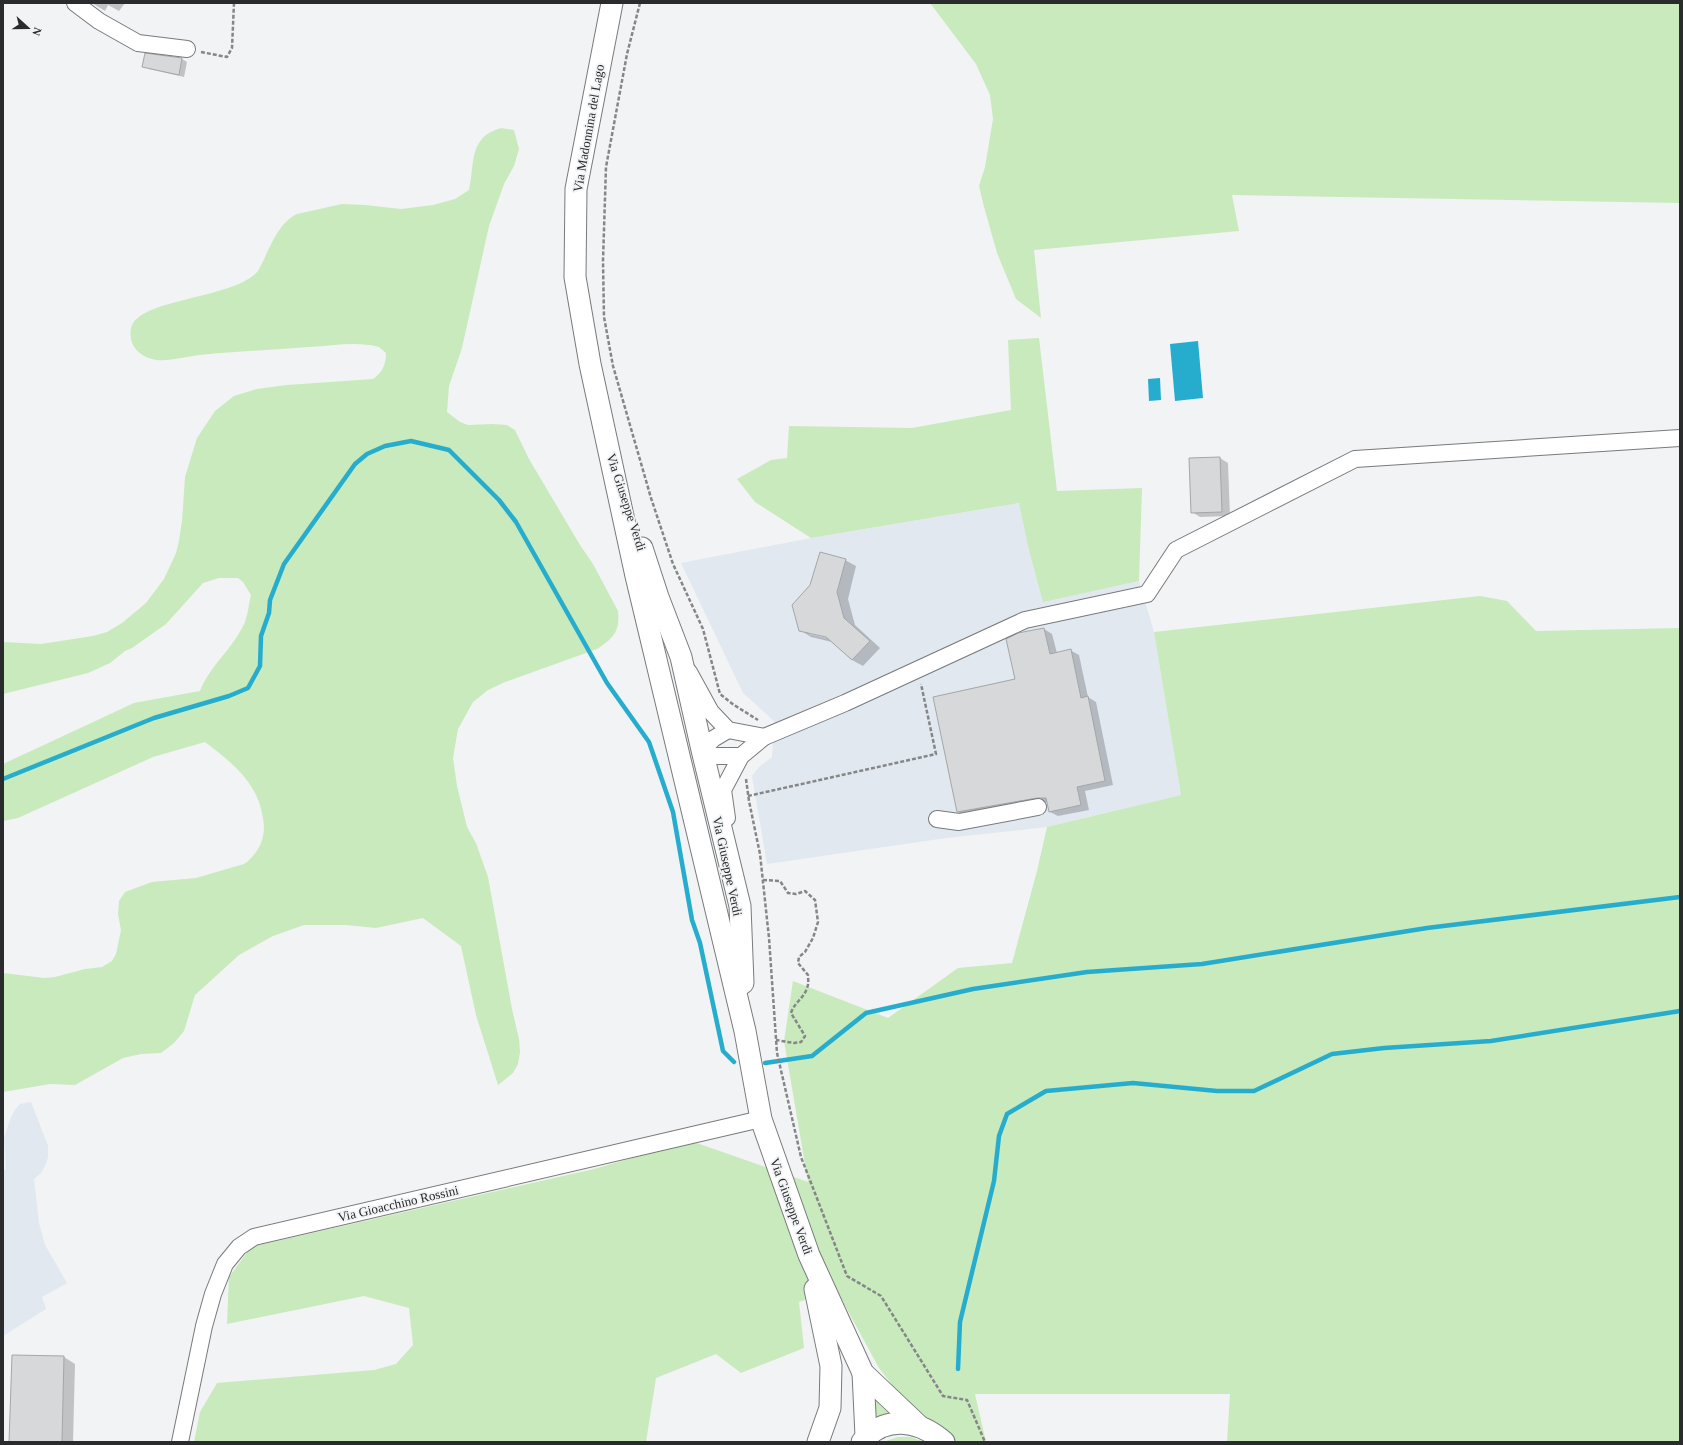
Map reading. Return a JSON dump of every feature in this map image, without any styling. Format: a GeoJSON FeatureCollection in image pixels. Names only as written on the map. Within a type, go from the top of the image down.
{"type":"FeatureCollection","features":[{"type":"Feature","properties":{"kind":"main road","name":"Via Madonnina del Lago"},"geometry":{"type":"LineString","coordinates":[[607,443],[590,364],[575,277],[576,190],[612,3]]}},
{"type":"Feature","properties":{"kind":"main road","name":"Via Giuseppe Verdi"},"geometry":{"type":"LineString","coordinates":[[607,443],[658,597],[681,657],[740,906],[745,1031]]}},
{"type":"Feature","properties":{"kind":"main road","name":"Via Giuseppe Verdi"},"geometry":{"type":"LineString","coordinates":[[607,443],[636,576],[745,1031],[761,1119],[809,1255],[864,1373],[919,1426]]}},
{"type":"Feature","properties":{"kind":"main road","name":"Via Giuseppe Verdi"},"geometry":{"type":"LineString","coordinates":[[656,659],[688,742],[702,750]]}},
{"type":"Feature","properties":{"kind":"main road","name":"Via Giuseppe Verdi"},"geometry":{"type":"LineString","coordinates":[[702,750],[693,770],[708,838],[706,866]]}},
{"type":"Feature","properties":{"kind":"main road"},"geometry":{"type":"LineString","coordinates":[[809,1255],[831,1366],[830,1408],[818,1442]]}},
{"type":"Feature","properties":{"kind":"main road","name":"Via Giuseppe Verdi"},"geometry":{"type":"LineString","coordinates":[[864,1373],[864,1439]]}},
{"type":"Feature","properties":{"kind":"main road"},"geometry":{"type":"LineString","coordinates":[[864,1439],[882,1427],[900,1423],[919,1426],[933,1432],[944,1442]]}},
{"type":"Feature","properties":{"kind":"street"},"geometry":{"type":"LineString","coordinates":[[75,3],[98,21],[138,43],[187,49]]}},
{"type":"Feature","properties":{"kind":"street"},"geometry":{"type":"LineString","coordinates":[[740,906],[723,790],[741,756],[764,737],[845,703],[1025,620],[1147,594],[1176,550],[1354,459],[1680,438]]}},
{"type":"Feature","properties":{"kind":"street"},"geometry":{"type":"LineString","coordinates":[[681,657],[710,712],[728,730],[764,737]]}},
{"type":"Feature","properties":{"kind":"street"},"geometry":{"type":"LineString","coordinates":[[728,730],[713,739],[702,750],[713,756],[741,756]]}},
{"type":"Feature","properties":{"kind":"street"},"geometry":{"type":"LineString","coordinates":[[937,819],[960,822],[1038,806]]}},
{"type":"Feature","properties":{"kind":"street","name":"Via Gioacchino Rossini"},"geometry":{"type":"LineString","coordinates":[[180,1442],[204,1326],[213,1294],[225,1264],[239,1247],[254,1237],[761,1119]]}},
{"type":"Feature","properties":{"kind":"path"},"geometry":{"type":"LineString","coordinates":[[187,49],[227,57],[232,48],[234,3]]}},
{"type":"Feature","properties":{"kind":"path"},"geometry":{"type":"LineString","coordinates":[[640,3],[627,54],[606,167],[603,261],[604,317],[613,366],[651,498],[673,564],[703,629],[720,694],[734,705],[758,719],[764,737]]}},
{"type":"Feature","properties":{"kind":"path"},"geometry":{"type":"LineString","coordinates":[[748,796],[936,754],[920,680]]}},
{"type":"Feature","properties":{"kind":"path"},"geometry":{"type":"LineString","coordinates":[[746,776],[748,796],[760,854],[770,938],[777,1053],[800,1157],[847,1276],[882,1296],[943,1396],[967,1400],[985,1442]]}},
{"type":"Feature","properties":{"kind":"path"},"geometry":{"type":"LineString","coordinates":[[763,880],[780,881],[788,893],[796,894],[805,891],[815,900],[818,922],[813,938],[805,952],[799,957],[798,963],[808,974],[808,987],[799,1001],[793,1006],[791,1013],[806,1036],[801,1042],[794,1043],[776,1040]]}},
{"type":"Feature","properties":{"kind":"shaded area"},"geometry":{"type":"Polygon","coordinates":[[[1020,503],[1043,601],[1139,581],[1154,632],[1181,795],[1047,827],[946,838],[767,864],[752,776],[759,767],[772,757],[774,721],[743,693],[681,563],[811,538],[1020,503]]]}},
{"type":"Feature","properties":{"kind":"shaded area"},"geometry":{"type":"Polygon","coordinates":[[[31,1102],[48,1146],[48,1157],[45,1166],[41,1173],[34,1179],[39,1223],[45,1245],[67,1283],[42,1297],[46,1309],[3,1336],[3,1171],[6,1169],[4,1138],[15,1110],[20,1104],[31,1102]]]}},
{"type":"Feature","properties":{"kind":"green space"},"geometry":{"type":"Polygon","coordinates":[[[930,3],[1680,3],[1680,203],[1232,195],[1239,231],[1034,250],[1041,318],[1016,299],[997,253],[979,186],[985,167],[993,119],[990,95],[976,64],[930,3]]]}},
{"type":"Feature","properties":{"kind":"green space"},"geometry":{"type":"Polygon","coordinates":[[[501,128],[514,130],[519,149],[514,166],[504,184],[489,226],[462,348],[449,386],[447,412],[460,422],[468,425],[507,425],[515,430],[529,459],[580,545],[593,564],[618,611],[617,629],[608,641],[597,649],[505,682],[488,690],[473,702],[458,729],[453,758],[457,786],[467,827],[476,843],[488,877],[512,1009],[519,1039],[520,1052],[518,1064],[513,1073],[498,1085],[476,1015],[461,946],[423,918],[376,928],[346,925],[304,925],[273,936],[239,955],[195,995],[184,1031],[174,1043],[161,1053],[141,1054],[123,1058],[75,1085],[50,1084],[3,1092],[3,973],[44,978],[55,977],[85,969],[102,967],[112,961],[116,954],[121,930],[118,914],[119,901],[125,892],[152,882],[196,878],[244,864],[252,857],[259,847],[263,836],[264,826],[259,802],[248,781],[232,764],[205,742],[153,757],[18,818],[3,821],[3,764],[134,703],[200,691],[204,682],[235,640],[245,622],[251,595],[243,582],[238,578],[219,578],[203,583],[166,624],[132,648],[125,651],[110,663],[88,673],[3,694],[3,642],[41,644],[93,636],[107,632],[122,623],[146,603],[164,579],[176,553],[182,521],[185,477],[197,438],[215,411],[234,396],[257,389],[287,385],[373,379],[383,368],[386,357],[386,353],[379,347],[362,344],[344,344],[228,352],[169,360],[157,360],[142,355],[135,348],[131,339],[131,328],[138,318],[151,310],[229,288],[246,280],[258,271],[278,231],[284,224],[297,214],[342,204],[401,209],[433,205],[455,199],[469,190],[473,161],[478,145],[490,132],[501,128]]]}},
{"type":"Feature","properties":{"kind":"green space"},"geometry":{"type":"Polygon","coordinates":[[[1039,338],[1057,491],[1142,488],[1139,581],[1043,602],[1029,550],[1019,503],[811,538],[755,502],[737,479],[771,460],[787,458],[789,426],[912,428],[1011,410],[1008,340],[1039,338]]]}},
{"type":"Feature","properties":{"kind":"green space"},"geometry":{"type":"Polygon","coordinates":[[[1480,596],[1507,601],[1536,631],[1680,628],[1680,1442],[1227,1442],[1230,1394],[975,1394],[986,1442],[955,1442],[942,1429],[914,1413],[879,1368],[836,1289],[799,1302],[804,1348],[741,1373],[716,1354],[656,1378],[646,1442],[194,1442],[200,1412],[217,1383],[374,1370],[396,1364],[413,1345],[409,1308],[364,1296],[227,1324],[229,1277],[251,1247],[594,1169],[691,1141],[808,1182],[784,1041],[793,981],[888,1018],[958,968],[1012,963],[1037,871],[1047,827],[1181,795],[1154,632],[1480,596]]]}},
{"type":"Feature","properties":{"kind":"green space"},"geometry":{"type":"Polygon","coordinates":[[[869,1387],[880,1405],[891,1415],[871,1423],[869,1387]]]}},
{"type":"Feature","properties":{"kind":"green space"},"geometry":{"type":"Polygon","coordinates":[[[898,1437],[911,1437],[924,1442],[883,1442],[898,1437]]]}},
{"type":"Feature","properties":{"kind":"water"},"geometry":{"type":"Polygon","coordinates":[[[1198,341],[1203,398],[1175,401],[1170,344],[1198,341]]]}},
{"type":"Feature","properties":{"kind":"water"},"geometry":{"type":"Polygon","coordinates":[[[1160,378],[1161,400],[1149,401],[1148,379],[1160,378]]]}},
{"type":"Feature","properties":{"kind":"building"},"geometry":{"type":"Polygon","coordinates":[[[145,53],[182,58],[179,75],[142,67],[145,53]]]}},
{"type":"Feature","properties":{"kind":"building"},"geometry":{"type":"Polygon","coordinates":[[[1220,457],[1222,512],[1191,513],[1189,458],[1220,457]]]}},
{"type":"Feature","properties":{"kind":"building"},"geometry":{"type":"Polygon","coordinates":[[[820,552],[846,559],[837,592],[844,618],[870,641],[852,660],[826,637],[799,631],[792,605],[810,585],[820,552]]]}},
{"type":"Feature","properties":{"kind":"building"},"geometry":{"type":"Polygon","coordinates":[[[1044,628],[1050,654],[1071,649],[1081,698],[1088,696],[1105,781],[1077,787],[1081,805],[1049,812],[1046,798],[1037,798],[957,812],[933,697],[1015,679],[1006,639],[1018,633],[1044,628]]]}},
{"type":"Feature","properties":{"kind":"building"},"geometry":{"type":"Polygon","coordinates":[[[12,1355],[64,1356],[62,1442],[9,1442],[12,1355]]]}},
{"type":"Feature","properties":{"kind":"waterway"},"geometry":{"type":"LineString","coordinates":[[3,779],[154,718],[229,696],[248,688],[260,666],[261,636],[269,613],[270,600],[284,564],[355,464],[367,454],[385,446],[411,441],[449,450],[499,500],[516,522],[607,683],[649,742],[673,812],[692,920],[700,943],[723,1051],[734,1062]]}},
{"type":"Feature","properties":{"kind":"waterway"},"geometry":{"type":"LineString","coordinates":[[765,1063],[812,1056],[866,1013],[973,989],[1087,972],[1202,964],[1427,928],[1680,897]]}},
{"type":"Feature","properties":{"kind":"waterway"},"geometry":{"type":"LineString","coordinates":[[958,1369],[960,1322],[994,1181],[999,1136],[1007,1114],[1046,1091],[1133,1083],[1217,1091],[1254,1091],[1332,1054],[1384,1048],[1491,1041],[1680,1011]]}}]}
